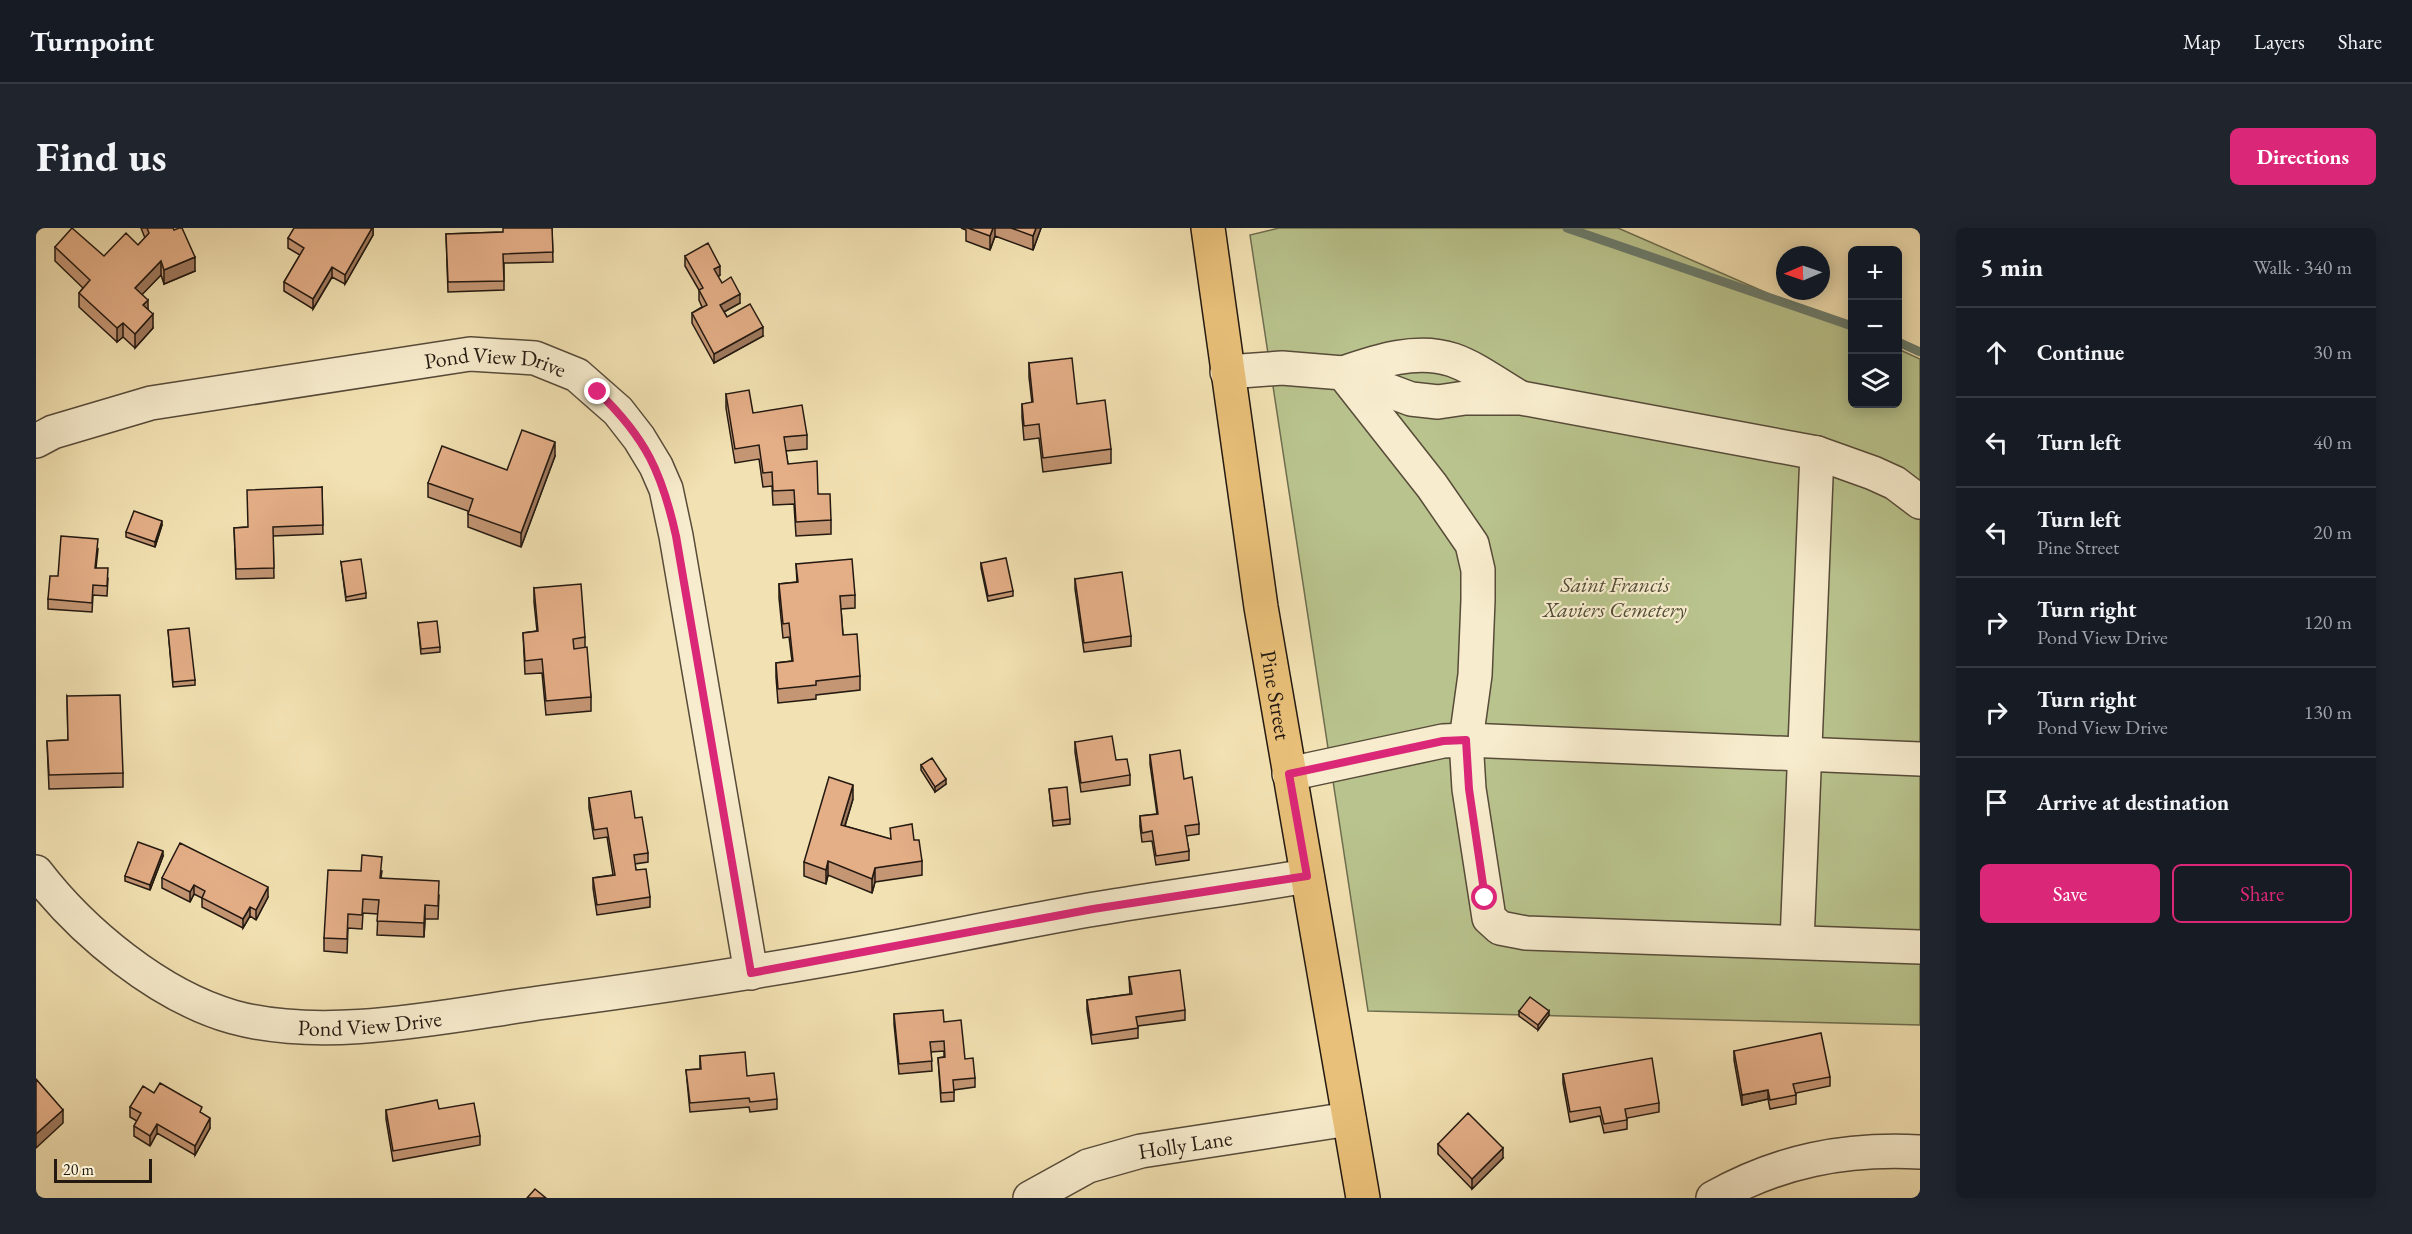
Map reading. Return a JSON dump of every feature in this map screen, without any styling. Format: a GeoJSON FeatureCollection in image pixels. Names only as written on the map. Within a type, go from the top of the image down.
{"type":"FeatureCollection","features":[{"type":"Feature","properties":{"kind":"main road","name":"Pine Street"},"geometry":{"type":"LineString","coordinates":[[1208,228],[1262,607],[1363,1198]]}},
{"type":"Feature","properties":{"kind":"street","name":"Pond View Drive"},"geometry":{"type":"LineString","coordinates":[[36,441],[53,432],[151,403],[470,354],[535,358],[577,375],[618,411],[639,438],[666,489],[751,973]]}},
{"type":"Feature","properties":{"kind":"street"},"geometry":{"type":"LineString","coordinates":[[1343,373],[1380,361],[1429,355],[1454,361],[1521,398]]}},
{"type":"Feature","properties":{"kind":"street"},"geometry":{"type":"LineString","coordinates":[[1227,372],[1282,368],[1343,373],[1411,399],[1438,402],[1465,398],[1521,398],[1817,453],[1895,483],[1920,502]]}},
{"type":"Feature","properties":{"kind":"street"},"geometry":{"type":"LineString","coordinates":[[1343,373],[1432,486],[1472,544],[1478,570],[1478,600],[1475,675],[1466,740],[1469,789],[1489,918],[1500,928],[1526,933],[1920,947]]}},
{"type":"Feature","properties":{"kind":"street"},"geometry":{"type":"LineString","coordinates":[[1797,942],[1817,453]]}},
{"type":"Feature","properties":{"kind":"street"},"geometry":{"type":"LineString","coordinates":[[1289,774],[1443,741],[1466,740],[1920,759]]}},
{"type":"Feature","properties":{"kind":"street","name":"Pond View Drive"},"geometry":{"type":"LineString","coordinates":[[36,872],[81,923],[118,954],[160,983],[195,1003],[223,1013],[273,1025],[374,1025],[751,973],[1093,909],[1307,876]]}},
{"type":"Feature","properties":{"kind":"street","name":"Holly Lane"},"geometry":{"type":"LineString","coordinates":[[1030,1198],[1088,1166],[1141,1151],[1349,1119]]}},
{"type":"Feature","properties":{"kind":"street"},"geometry":{"type":"LineString","coordinates":[[1713,1198],[1766,1171],[1794,1163],[1851,1154],[1920,1152]]}},
{"type":"Feature","properties":{"kind":"green space","name":"Saint Francis Xaviers Cemetery"},"geometry":{"type":"Polygon","coordinates":[[[1279,228],[1618,228],[1776,297],[1776,300],[1783,300],[1848,328],[1848,408],[1902,408],[1902,351],[1920,359],[1920,1025],[1368,1011],[1250,235],[1279,228]]]}},
{"type":"Feature","properties":{"kind":"building"},"geometry":{"type":"Polygon","coordinates":[[[72,228],[104,256],[126,233],[138,245],[149,233],[147,228],[173,228],[174,230],[182,228],[195,257],[164,270],[161,261],[135,288],[148,300],[143,305],[153,314],[135,334],[123,323],[117,328],[79,293],[90,280],[55,247],[72,228]]]}},
{"type":"Feature","properties":{"kind":"building"},"geometry":{"type":"Polygon","coordinates":[[[294,228],[372,228],[345,275],[332,267],[313,299],[284,282],[304,248],[288,238],[294,228]]]}},
{"type":"Feature","properties":{"kind":"building"},"geometry":{"type":"Polygon","coordinates":[[[503,228],[552,228],[553,252],[503,254],[504,281],[448,282],[446,234],[503,232],[503,228]]]}},
{"type":"Feature","properties":{"kind":"building"},"geometry":{"type":"Polygon","coordinates":[[[968,228],[993,228],[990,236],[968,228]]]}},
{"type":"Feature","properties":{"kind":"building"},"geometry":{"type":"Polygon","coordinates":[[[1011,228],[1036,228],[1033,236],[1011,228]]]}},
{"type":"Feature","properties":{"kind":"building"},"geometry":{"type":"Polygon","coordinates":[[[708,243],[720,266],[714,269],[722,283],[731,277],[740,294],[720,305],[727,317],[750,304],[763,327],[714,354],[692,313],[707,305],[699,290],[703,288],[685,256],[708,243]]]}},
{"type":"Feature","properties":{"kind":"building"},"geometry":{"type":"Polygon","coordinates":[[[1072,358],[1077,404],[1105,400],[1111,449],[1043,458],[1039,424],[1024,426],[1022,404],[1033,402],[1029,363],[1072,358]]]}},
{"type":"Feature","properties":{"kind":"building"},"geometry":{"type":"Polygon","coordinates":[[[749,390],[753,413],[802,405],[807,435],[784,437],[788,464],[817,461],[818,494],[830,494],[831,520],[796,522],[794,490],[773,491],[772,472],[763,473],[759,445],[735,449],[726,394],[749,390]]]}},
{"type":"Feature","properties":{"kind":"building"},"geometry":{"type":"Polygon","coordinates":[[[522,430],[555,442],[521,533],[468,514],[473,499],[428,483],[442,446],[507,470],[522,430]]]}},
{"type":"Feature","properties":{"kind":"building"},"geometry":{"type":"Polygon","coordinates":[[[322,487],[323,525],[273,527],[274,568],[236,569],[234,528],[248,527],[247,490],[322,487]]]}},
{"type":"Feature","properties":{"kind":"building"},"geometry":{"type":"Polygon","coordinates":[[[134,511],[162,521],[155,542],[126,532],[134,511]]]}},
{"type":"Feature","properties":{"kind":"building"},"geometry":{"type":"Polygon","coordinates":[[[61,536],[98,539],[95,568],[108,568],[107,586],[93,585],[92,603],[48,599],[50,576],[58,576],[61,536]]]}},
{"type":"Feature","properties":{"kind":"building"},"geometry":{"type":"Polygon","coordinates":[[[1006,558],[1013,591],[988,596],[981,563],[1006,558]]]}},
{"type":"Feature","properties":{"kind":"building"},"geometry":{"type":"Polygon","coordinates":[[[361,559],[366,593],[346,597],[341,562],[361,559]]]}},
{"type":"Feature","properties":{"kind":"building"},"geometry":{"type":"Polygon","coordinates":[[[852,559],[855,595],[840,596],[843,635],[857,634],[860,676],[816,681],[816,685],[778,689],[776,663],[793,661],[789,623],[783,624],[779,584],[798,582],[796,564],[852,559]]]}},
{"type":"Feature","properties":{"kind":"building"},"geometry":{"type":"Polygon","coordinates":[[[1122,572],[1131,636],[1084,643],[1075,579],[1122,572]]]}},
{"type":"Feature","properties":{"kind":"building"},"geometry":{"type":"Polygon","coordinates":[[[581,584],[585,637],[573,639],[574,649],[587,647],[591,697],[546,701],[542,659],[525,661],[523,633],[538,631],[534,588],[581,584]]]}},
{"type":"Feature","properties":{"kind":"building"},"geometry":{"type":"Polygon","coordinates":[[[437,621],[440,647],[421,649],[418,623],[437,621]]]}},
{"type":"Feature","properties":{"kind":"building"},"geometry":{"type":"Polygon","coordinates":[[[189,628],[195,680],[173,682],[168,630],[189,628]]]}},
{"type":"Feature","properties":{"kind":"building"},"geometry":{"type":"Polygon","coordinates":[[[120,695],[123,773],[49,775],[47,741],[68,740],[67,696],[120,695]]]}},
{"type":"Feature","properties":{"kind":"building"},"geometry":{"type":"Polygon","coordinates":[[[1112,736],[1116,760],[1127,759],[1130,775],[1081,783],[1075,742],[1112,736]]]}},
{"type":"Feature","properties":{"kind":"building"},"geometry":{"type":"Polygon","coordinates":[[[1180,750],[1184,779],[1192,777],[1199,824],[1185,826],[1189,851],[1156,856],[1152,831],[1142,833],[1140,816],[1158,814],[1150,755],[1180,750]]]}},
{"type":"Feature","properties":{"kind":"building"},"geometry":{"type":"Polygon","coordinates":[[[932,758],[946,779],[935,787],[921,765],[932,758]]]}},
{"type":"Feature","properties":{"kind":"building"},"geometry":{"type":"Polygon","coordinates":[[[829,777],[853,785],[841,825],[891,839],[890,828],[912,824],[914,840],[919,840],[922,861],[875,868],[872,879],[828,861],[826,870],[804,862],[829,777]]]}},
{"type":"Feature","properties":{"kind":"building"},"geometry":{"type":"Polygon","coordinates":[[[1067,787],[1070,819],[1053,821],[1049,789],[1067,787]]]}},
{"type":"Feature","properties":{"kind":"building"},"geometry":{"type":"Polygon","coordinates":[[[631,791],[635,818],[642,817],[648,853],[634,855],[636,870],[646,869],[650,897],[597,905],[593,878],[615,875],[607,828],[594,830],[589,798],[631,791]]]}},
{"type":"Feature","properties":{"kind":"building"},"geometry":{"type":"Polygon","coordinates":[[[138,842],[163,851],[150,885],[125,876],[138,842]]]}},
{"type":"Feature","properties":{"kind":"building"},"geometry":{"type":"Polygon","coordinates":[[[180,843],[268,887],[256,910],[250,907],[243,919],[202,898],[205,891],[194,885],[190,892],[162,878],[180,843]]]}},
{"type":"Feature","properties":{"kind":"building"},"geometry":{"type":"Polygon","coordinates":[[[362,855],[382,857],[380,878],[439,881],[438,906],[425,905],[424,923],[377,921],[379,900],[363,899],[362,915],[348,914],[347,939],[324,938],[328,870],[361,871],[362,855]]]}},
{"type":"Feature","properties":{"kind":"building"},"geometry":{"type":"Polygon","coordinates":[[[1180,970],[1185,1010],[1136,1017],[1138,1028],[1092,1035],[1087,1000],[1132,994],[1129,977],[1180,970]]]}},
{"type":"Feature","properties":{"kind":"building"},"geometry":{"type":"Polygon","coordinates":[[[1530,997],[1549,1011],[1538,1025],[1519,1011],[1530,997]]]}},
{"type":"Feature","properties":{"kind":"building"},"geometry":{"type":"Polygon","coordinates":[[[943,1010],[944,1022],[961,1020],[965,1059],[973,1058],[975,1078],[953,1080],[954,1092],[941,1093],[938,1058],[945,1057],[944,1041],[930,1042],[932,1061],[899,1064],[894,1014],[943,1010]]]}},
{"type":"Feature","properties":{"kind":"building"},"geometry":{"type":"Polygon","coordinates":[[[1821,1033],[1830,1077],[1793,1084],[1796,1095],[1770,1100],[1768,1090],[1742,1095],[1734,1051],[1821,1033]]]}},
{"type":"Feature","properties":{"kind":"building"},"geometry":{"type":"Polygon","coordinates":[[[745,1052],[747,1076],[774,1073],[777,1099],[750,1102],[749,1098],[690,1103],[686,1070],[701,1069],[700,1056],[745,1052]]]}},
{"type":"Feature","properties":{"kind":"building"},"geometry":{"type":"Polygon","coordinates":[[[1652,1058],[1659,1103],[1625,1109],[1627,1120],[1604,1124],[1600,1107],[1570,1112],[1563,1074],[1652,1058]]]}},
{"type":"Feature","properties":{"kind":"building"},"geometry":{"type":"Polygon","coordinates":[[[36,1079],[63,1110],[36,1134],[36,1079]]]}},
{"type":"Feature","properties":{"kind":"building"},"geometry":{"type":"Polygon","coordinates":[[[160,1083],[202,1107],[200,1112],[210,1118],[195,1146],[157,1124],[150,1136],[134,1126],[141,1113],[130,1107],[143,1086],[154,1093],[160,1083]]]}},
{"type":"Feature","properties":{"kind":"building"},"geometry":{"type":"Polygon","coordinates":[[[437,1100],[439,1109],[474,1103],[480,1136],[393,1151],[386,1110],[437,1100]]]}},
{"type":"Feature","properties":{"kind":"building"},"geometry":{"type":"Polygon","coordinates":[[[1468,1113],[1503,1148],[1472,1179],[1438,1144],[1468,1113]]]}},
{"type":"Feature","properties":{"kind":"building"},"geometry":{"type":"Polygon","coordinates":[[[535,1189],[546,1198],[527,1198],[535,1189]]]}},
{"type":"Feature","properties":{"kind":"waterway"},"geometry":{"type":"LineString","coordinates":[[1567,228],[1848,325]]}},
{"type":"Feature","properties":{"kind":"waterway"},"geometry":{"type":"LineString","coordinates":[[1902,344],[1920,352]]}},
{"type":"Feature","properties":{"kind":"route"},"geometry":{"type":"LineString","coordinates":[[598,392],[618,411],[639,438],[656,466],[666,489],[751,973],[1093,909],[1307,876],[1289,774],[1443,741],[1466,740],[1469,789],[1485,898]]}}]}
